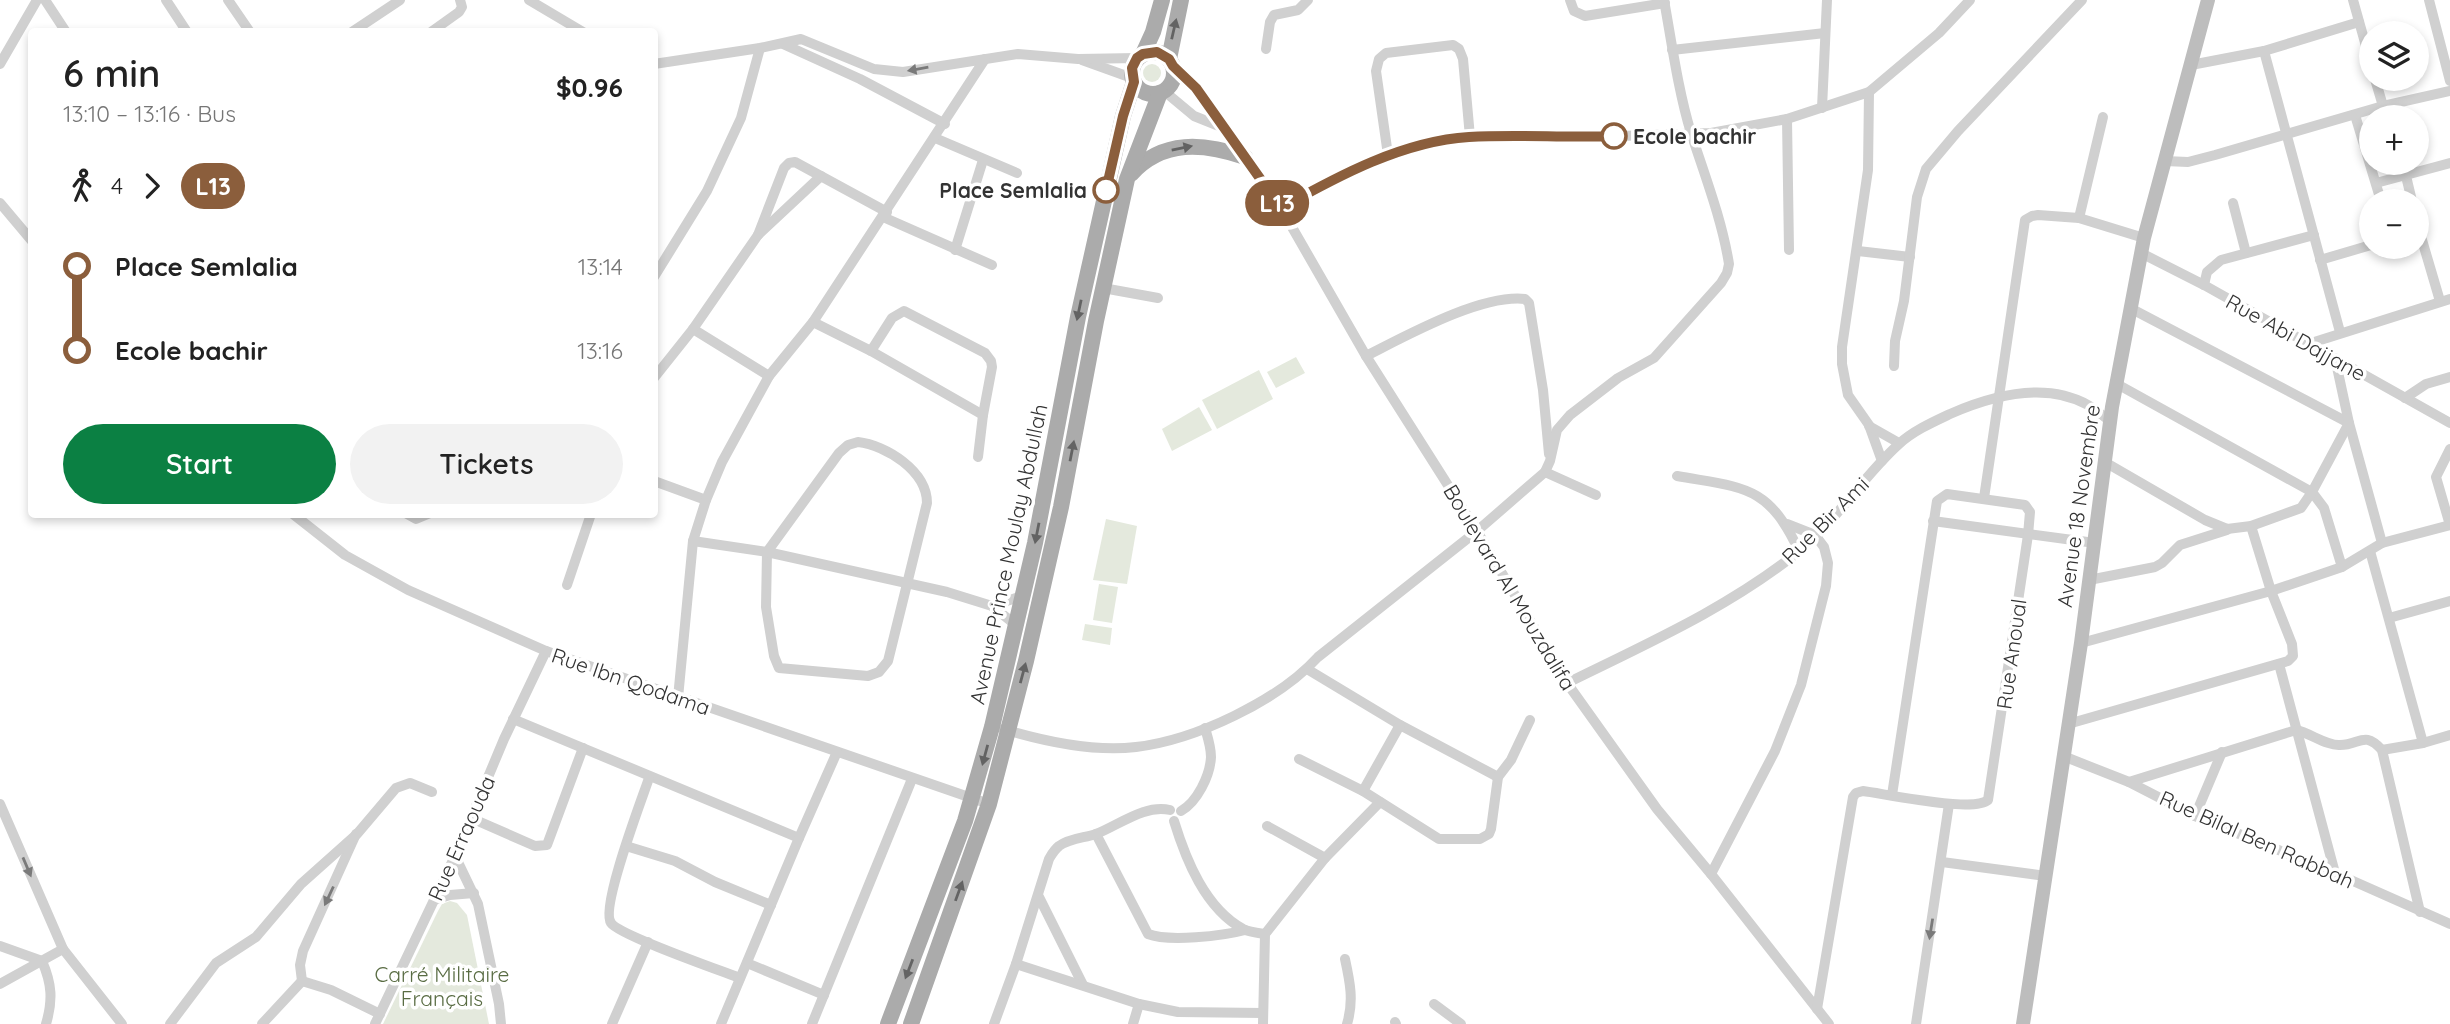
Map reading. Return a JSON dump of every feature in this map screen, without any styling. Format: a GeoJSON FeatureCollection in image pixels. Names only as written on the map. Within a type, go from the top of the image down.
{"type":"FeatureCollection","features":[{"type":"Feature","properties":{"kind":"main road"},"geometry":{"type":"LineString","coordinates":[[1163,0],[1153,32],[1132,68],[1133,80],[1148,93],[1162,92],[1173,80],[1171,62],[1181,0]]}},
{"type":"Feature","properties":{"kind":"main road"},"geometry":{"type":"LineString","coordinates":[[1140,56],[1157,52],[1171,62]]}},
{"type":"Feature","properties":{"kind":"main road","name":"Avenue Prince Moulay Abdullah"},"geometry":{"type":"LineString","coordinates":[[911,1024],[989,804],[1016,625],[1035,543],[1078,317],[1133,80]]}},
{"type":"Feature","properties":{"kind":"main road","name":"Avenue Prince Moulay Abdullah"},"geometry":{"type":"LineString","coordinates":[[895,1022],[1032,634],[1061,507],[1127,179],[1162,92]]}},
{"type":"Feature","properties":{"kind":"main road"},"geometry":{"type":"LineString","coordinates":[[1127,179],[1139,166],[1176,148],[1196,145],[1214,147],[1245,157]]}},
{"type":"Feature","properties":{"kind":"street"},"geometry":{"type":"LineString","coordinates":[[0,64],[37,0]]}},
{"type":"Feature","properties":{"kind":"street"},"geometry":{"type":"LineString","coordinates":[[45,0],[63,28]]}},
{"type":"Feature","properties":{"kind":"street"},"geometry":{"type":"LineString","coordinates":[[166,0],[184,28]]}},
{"type":"Feature","properties":{"kind":"street"},"geometry":{"type":"LineString","coordinates":[[228,0],[247,28]]}},
{"type":"Feature","properties":{"kind":"street"},"geometry":{"type":"LineString","coordinates":[[358,28],[400,0]]}},
{"type":"Feature","properties":{"kind":"street"},"geometry":{"type":"LineString","coordinates":[[436,28],[461,9],[460,0]]}},
{"type":"Feature","properties":{"kind":"street"},"geometry":{"type":"LineString","coordinates":[[528,0],[576,28]]}},
{"type":"Feature","properties":{"kind":"street"},"geometry":{"type":"LineString","coordinates":[[1266,49],[1270,22],[1274,15],[1298,10],[1308,0]]}},
{"type":"Feature","properties":{"kind":"street"},"geometry":{"type":"LineString","coordinates":[[1000,729],[1028,737],[1090,746],[1136,747],[1205,729],[1241,713],[1307,669],[1318,657],[1477,531],[1545,472],[1557,430],[1570,415],[1618,378],[1654,358],[1674,339],[1727,273],[1727,254],[1691,133],[1672,50],[1665,2],[1585,16],[1574,11],[1570,0]]}},
{"type":"Feature","properties":{"kind":"street"},"geometry":{"type":"LineString","coordinates":[[1822,108],[1827,0]]}},
{"type":"Feature","properties":{"kind":"street"},"geometry":{"type":"LineString","coordinates":[[1281,208],[1388,155],[1429,143],[1470,137],[1711,133],[1787,119],[1869,92],[1939,33],[1970,0]]}},
{"type":"Feature","properties":{"kind":"street"},"geometry":{"type":"LineString","coordinates":[[1894,366],[1895,341],[1910,257],[1917,197],[1926,169],[1952,137],[2082,0]]}},
{"type":"Feature","properties":{"kind":"street","name":"Avenue 18 Novembre"},"geometry":{"type":"LineString","coordinates":[[2023,1024],[2081,643],[2111,414],[2130,308],[2143,246],[2208,0]]}},
{"type":"Feature","properties":{"kind":"street"},"geometry":{"type":"LineString","coordinates":[[2353,0],[2360,21]]}},
{"type":"Feature","properties":{"kind":"street"},"geometry":{"type":"LineString","coordinates":[[2430,0],[2450,81]]}},
{"type":"Feature","properties":{"kind":"street"},"geometry":{"type":"LineString","coordinates":[[2191,65],[2264,51],[2359,22]]}},
{"type":"Feature","properties":{"kind":"street"},"geometry":{"type":"LineString","coordinates":[[1672,50],[1825,33]]}},
{"type":"Feature","properties":{"kind":"street"},"geometry":{"type":"LineString","coordinates":[[658,63],[801,39],[874,69],[888,72],[1018,54],[1078,59],[1140,56]]}},
{"type":"Feature","properties":{"kind":"street"},"geometry":{"type":"LineString","coordinates":[[783,44],[859,79],[945,124]]}},
{"type":"Feature","properties":{"kind":"street"},"geometry":{"type":"LineString","coordinates":[[1388,155],[1377,71],[1379,59],[1386,53],[1453,45],[1459,49],[1463,59],[1470,137]]}},
{"type":"Feature","properties":{"kind":"street"},"geometry":{"type":"LineString","coordinates":[[658,271],[707,191],[741,118],[760,48]]}},
{"type":"Feature","properties":{"kind":"street"},"geometry":{"type":"LineString","coordinates":[[2264,51],[2340,332]]}},
{"type":"Feature","properties":{"kind":"street"},"geometry":{"type":"LineString","coordinates":[[678,698],[693,541],[722,461],[769,376],[813,322],[945,124],[985,59]]}},
{"type":"Feature","properties":{"kind":"street"},"geometry":{"type":"LineString","coordinates":[[1078,59],[1133,80]]}},
{"type":"Feature","properties":{"kind":"street","name":"Boulevard Al Mouzdalifa"},"geometry":{"type":"LineString","coordinates":[[1171,62],[1196,88],[1281,208],[1366,356],[1477,531],[1567,683],[1657,809],[1829,1024]]}},
{"type":"Feature","properties":{"kind":"street"},"geometry":{"type":"LineString","coordinates":[[2391,105],[2450,91]]}},
{"type":"Feature","properties":{"kind":"street"},"geometry":{"type":"LineString","coordinates":[[1162,92],[1194,117],[1224,128]]}},
{"type":"Feature","properties":{"kind":"street"},"geometry":{"type":"LineString","coordinates":[[1869,92],[1868,170],[1842,347],[1842,365],[1848,395],[1869,425],[1882,461]]}},
{"type":"Feature","properties":{"kind":"street"},"geometry":{"type":"LineString","coordinates":[[2165,160],[2188,162],[2359,114]]}},
{"type":"Feature","properties":{"kind":"street"},"geometry":{"type":"LineString","coordinates":[[2355,115],[2378,189]]}},
{"type":"Feature","properties":{"kind":"street"},"geometry":{"type":"LineString","coordinates":[[2079,218],[2103,117]]}},
{"type":"Feature","properties":{"kind":"street"},"geometry":{"type":"LineString","coordinates":[[1787,119],[1789,250]]}},
{"type":"Feature","properties":{"kind":"street"},"geometry":{"type":"LineString","coordinates":[[935,138],[1017,173]]}},
{"type":"Feature","properties":{"kind":"street"},"geometry":{"type":"LineString","coordinates":[[955,250],[983,160]]}},
{"type":"Feature","properties":{"kind":"street"},"geometry":{"type":"LineString","coordinates":[[758,235],[786,165],[795,162],[885,214],[955,250],[992,265]]}},
{"type":"Feature","properties":{"kind":"street"},"geometry":{"type":"LineString","coordinates":[[2376,183],[2450,163]]}},
{"type":"Feature","properties":{"kind":"street"},"geometry":{"type":"LineString","coordinates":[[658,373],[693,329],[758,235],[821,176]]}},
{"type":"Feature","properties":{"kind":"street"},"geometry":{"type":"LineString","coordinates":[[2406,176],[2409,189]]}},
{"type":"Feature","properties":{"kind":"street"},"geometry":{"type":"LineString","coordinates":[[0,203],[28,237]]}},
{"type":"Feature","properties":{"kind":"street"},"geometry":{"type":"LineString","coordinates":[[2233,203],[2246,253]]}},
{"type":"Feature","properties":{"kind":"street","name":"Rue Abi Dajjane"},"geometry":{"type":"LineString","coordinates":[[1984,498],[2023,224],[2032,216],[2079,218],[2143,246],[2204,285],[2450,423]]}},
{"type":"Feature","properties":{"kind":"street"},"geometry":{"type":"LineString","coordinates":[[2204,285],[2207,272],[2216,263],[2314,235]]}},
{"type":"Feature","properties":{"kind":"street"},"geometry":{"type":"LineString","coordinates":[[2320,260],[2359,249]]}},
{"type":"Feature","properties":{"kind":"street"},"geometry":{"type":"LineString","coordinates":[[1858,251],[1910,257]]}},
{"type":"Feature","properties":{"kind":"street"},"geometry":{"type":"LineString","coordinates":[[2308,344],[2445,300],[2429,259]]}},
{"type":"Feature","properties":{"kind":"street"},"geometry":{"type":"LineString","coordinates":[[1103,288],[1158,298]]}},
{"type":"Feature","properties":{"kind":"street"},"geometry":{"type":"LineString","coordinates":[[1366,356],[1445,317],[1495,303],[1525,299],[1529,303],[1541,378],[1550,461]]}},
{"type":"Feature","properties":{"kind":"street"},"geometry":{"type":"LineString","coordinates":[[2130,308],[2349,423]]}},
{"type":"Feature","properties":{"kind":"street"},"geometry":{"type":"LineString","coordinates":[[871,351],[892,318],[904,311],[985,353],[992,367],[978,457]]}},
{"type":"Feature","properties":{"kind":"street"},"geometry":{"type":"LineString","coordinates":[[813,322],[871,351],[983,415]]}},
{"type":"Feature","properties":{"kind":"street"},"geometry":{"type":"LineString","coordinates":[[693,329],[769,376]]}},
{"type":"Feature","properties":{"kind":"street"},"geometry":{"type":"LineString","coordinates":[[2335,358],[2349,423],[2382,543]]}},
{"type":"Feature","properties":{"kind":"street"},"geometry":{"type":"LineString","coordinates":[[2405,398],[2426,384],[2450,377]]}},
{"type":"Feature","properties":{"kind":"street"},"geometry":{"type":"LineString","coordinates":[[2117,384],[2312,492],[2324,508],[2342,567]]}},
{"type":"Feature","properties":{"kind":"street","name":"Rue Bir Ami"},"geometry":{"type":"LineString","coordinates":[[1567,683],[1719,606],[1800,551],[1899,443],[1936,421],[1998,396],[2021,393],[2070,398],[2111,414]]}},
{"type":"Feature","properties":{"kind":"street"},"geometry":{"type":"LineString","coordinates":[[2090,580],[2155,567],[2180,545],[2227,529],[2250,526],[2301,508],[2349,423]]}},
{"type":"Feature","properties":{"kind":"street"},"geometry":{"type":"LineString","coordinates":[[1869,425],[1899,443]]}},
{"type":"Feature","properties":{"kind":"street"},"geometry":{"type":"LineString","coordinates":[[858,442],[881,447],[918,476],[927,493],[927,503],[888,661],[879,672],[868,676],[779,668],[774,656],[766,607],[767,552],[839,453],[848,445],[858,442]]}},
{"type":"Feature","properties":{"kind":"street"},"geometry":{"type":"LineString","coordinates":[[2081,643],[2271,591],[2342,567],[2382,543],[2450,525],[2436,477],[2450,449]]}},
{"type":"Feature","properties":{"kind":"street"},"geometry":{"type":"LineString","coordinates":[[2104,461],[2205,520],[2227,529]]}},
{"type":"Feature","properties":{"kind":"street"},"geometry":{"type":"LineString","coordinates":[[1545,472],[1596,495]]}},
{"type":"Feature","properties":{"kind":"street"},"geometry":{"type":"LineString","coordinates":[[1677,476],[1749,491],[1767,503],[1787,524],[1800,551]]}},
{"type":"Feature","properties":{"kind":"street"},"geometry":{"type":"LineString","coordinates":[[658,482],[706,499]]}},
{"type":"Feature","properties":{"kind":"street"},"geometry":{"type":"LineString","coordinates":[[1892,795],[1937,501],[1947,494],[1984,498]]}},
{"type":"Feature","properties":{"kind":"street","name":"Rue Anoual"},"geometry":{"type":"LineString","coordinates":[[1949,804],[1981,805],[1990,795],[2028,535],[2030,512],[2025,505],[1984,498]]}},
{"type":"Feature","properties":{"kind":"street","name":"Rue Ibn Qodama"},"geometry":{"type":"LineString","coordinates":[[298,518],[345,555],[399,585],[546,651],[989,804]]}},
{"type":"Feature","properties":{"kind":"street"},"geometry":{"type":"LineString","coordinates":[[567,585],[590,518]]}},
{"type":"Feature","properties":{"kind":"street"},"geometry":{"type":"LineString","coordinates":[[1933,520],[2095,542]]}},
{"type":"Feature","properties":{"kind":"street"},"geometry":{"type":"LineString","coordinates":[[1711,874],[1775,751],[1801,685],[1826,586],[1828,563],[1824,547],[1815,535],[1787,524]]}},
{"type":"Feature","properties":{"kind":"street"},"geometry":{"type":"LineString","coordinates":[[2068,724],[2279,664],[2293,656],[2250,526]]}},
{"type":"Feature","properties":{"kind":"street"},"geometry":{"type":"LineString","coordinates":[[693,541],[767,552],[908,582],[992,606],[1016,625]]}},
{"type":"Feature","properties":{"kind":"street"},"geometry":{"type":"LineString","coordinates":[[2370,551],[2423,743]]}},
{"type":"Feature","properties":{"kind":"street"},"geometry":{"type":"LineString","coordinates":[[992,606],[1023,596]]}},
{"type":"Feature","properties":{"kind":"street"},"geometry":{"type":"LineString","coordinates":[[2389,618],[2450,601]]}},
{"type":"Feature","properties":{"kind":"street","name":"Rue Erraouda"},"geometry":{"type":"LineString","coordinates":[[377,1019],[455,856],[513,719],[546,651]]}},
{"type":"Feature","properties":{"kind":"street"},"geometry":{"type":"LineString","coordinates":[[2279,664],[2335,873]]}},
{"type":"Feature","properties":{"kind":"street"},"geometry":{"type":"LineString","coordinates":[[1307,669],[1400,725],[1498,777]]}},
{"type":"Feature","properties":{"kind":"street"},"geometry":{"type":"LineString","coordinates":[[513,719],[649,778],[701,796],[799,838]]}},
{"type":"Feature","properties":{"kind":"street"},"geometry":{"type":"LineString","coordinates":[[1298,759],[1363,791],[1439,839],[1480,839],[1489,834],[1491,828],[1498,777],[1511,760],[1531,720]]}},
{"type":"Feature","properties":{"kind":"street"},"geometry":{"type":"LineString","coordinates":[[1363,791],[1400,725]]}},
{"type":"Feature","properties":{"kind":"street"},"geometry":{"type":"LineString","coordinates":[[1175,814],[1190,806],[1209,768],[1211,758],[1205,729]]}},
{"type":"Feature","properties":{"kind":"street"},"geometry":{"type":"LineString","coordinates":[[2129,782],[2296,730],[2336,745],[2373,740],[2382,750],[2420,912]]}},
{"type":"Feature","properties":{"kind":"street"},"geometry":{"type":"LineString","coordinates":[[2382,750],[2450,735]]}},
{"type":"Feature","properties":{"kind":"street"},"geometry":{"type":"LineString","coordinates":[[471,818],[535,846],[547,845],[583,748]]}},
{"type":"Feature","properties":{"kind":"street"},"geometry":{"type":"LineString","coordinates":[[721,1024],[837,752]]}},
{"type":"Feature","properties":{"kind":"street"},"geometry":{"type":"LineString","coordinates":[[2195,816],[2222,752]]}},
{"type":"Feature","properties":{"kind":"street","name":"Rue Bilal Ben Rabbah"},"geometry":{"type":"LineString","coordinates":[[2063,756],[2129,782],[2195,816],[2335,873],[2450,924]]}},
{"type":"Feature","properties":{"kind":"street"},"geometry":{"type":"LineString","coordinates":[[649,778],[626,846],[608,915],[611,924],[648,943],[740,978]]}},
{"type":"Feature","properties":{"kind":"street"},"geometry":{"type":"LineString","coordinates":[[812,1024],[912,779]]}},
{"type":"Feature","properties":{"kind":"street"},"geometry":{"type":"LineString","coordinates":[[170,1024],[216,963],[256,937],[301,884],[356,834],[396,788],[410,783],[432,792]]}},
{"type":"Feature","properties":{"kind":"street"},"geometry":{"type":"LineString","coordinates":[[1817,1009],[1853,797],[1859,791],[1892,795],[1949,804],[1916,1024]]}},
{"type":"Feature","properties":{"kind":"street"},"geometry":{"type":"LineString","coordinates":[[1016,964],[1139,1004],[1178,1012],[1263,1019],[1265,934],[1325,858],[1380,803]]}},
{"type":"Feature","properties":{"kind":"street"},"geometry":{"type":"LineString","coordinates":[[0,804],[63,949],[121,1023]]}},
{"type":"Feature","properties":{"kind":"street"},"geometry":{"type":"LineString","coordinates":[[994,1024],[1039,897],[1049,859],[1054,851],[1067,842],[1096,834],[1146,811],[1163,808],[1175,814]]}},
{"type":"Feature","properties":{"kind":"street"},"geometry":{"type":"LineString","coordinates":[[1175,814],[1179,838],[1209,898],[1217,908],[1245,930]]}},
{"type":"Feature","properties":{"kind":"street"},"geometry":{"type":"LineString","coordinates":[[1267,826],[1325,858]]}},
{"type":"Feature","properties":{"kind":"street"},"geometry":{"type":"LineString","coordinates":[[302,981],[300,965],[303,951],[356,834]]}},
{"type":"Feature","properties":{"kind":"street"},"geometry":{"type":"LineString","coordinates":[[1096,834],[1148,934],[1160,937],[1217,936],[1245,930],[1265,934]]}},
{"type":"Feature","properties":{"kind":"street"},"geometry":{"type":"LineString","coordinates":[[626,846],[675,862],[771,905]]}},
{"type":"Feature","properties":{"kind":"street"},"geometry":{"type":"LineString","coordinates":[[455,856],[474,893],[497,993],[501,1024]]}},
{"type":"Feature","properties":{"kind":"street"},"geometry":{"type":"LineString","coordinates":[[1942,862],[2046,876]]}},
{"type":"Feature","properties":{"kind":"street"},"geometry":{"type":"LineString","coordinates":[[434,900],[450,895],[474,893]]}},
{"type":"Feature","properties":{"kind":"street"},"geometry":{"type":"LineString","coordinates":[[1039,897],[1083,985]]}},
{"type":"Feature","properties":{"kind":"street"},"geometry":{"type":"LineString","coordinates":[[612,1024],[648,943]]}},
{"type":"Feature","properties":{"kind":"street"},"geometry":{"type":"LineString","coordinates":[[0,946],[42,961]]}},
{"type":"Feature","properties":{"kind":"street"},"geometry":{"type":"LineString","coordinates":[[0,984],[63,949]]}},
{"type":"Feature","properties":{"kind":"street"},"geometry":{"type":"LineString","coordinates":[[1345,959],[1352,1002],[1347,1024]]}},
{"type":"Feature","properties":{"kind":"street"},"geometry":{"type":"LineString","coordinates":[[42,961],[52,992],[52,1004],[46,1024]]}},
{"type":"Feature","properties":{"kind":"street"},"geometry":{"type":"LineString","coordinates":[[747,962],[824,995]]}},
{"type":"Feature","properties":{"kind":"street"},"geometry":{"type":"LineString","coordinates":[[302,981],[324,987],[377,1019]]}},
{"type":"Feature","properties":{"kind":"street"},"geometry":{"type":"LineString","coordinates":[[262,1024],[302,981]]}},
{"type":"Feature","properties":{"kind":"street"},"geometry":{"type":"LineString","coordinates":[[1133,1024],[1139,1004]]}},
{"type":"Feature","properties":{"kind":"street"},"geometry":{"type":"LineString","coordinates":[[1434,1004],[1461,1024]]}},
{"type":"Feature","properties":{"kind":"green space"},"geometry":{"type":"Polygon","coordinates":[[[1152,64],[1158,67],[1161,73],[1158,79],[1152,82],[1146,79],[1143,73],[1146,67],[1152,64]]]}},
{"type":"Feature","properties":{"kind":"green space"},"geometry":{"type":"Polygon","coordinates":[[[1296,357],[1305,373],[1276,388],[1267,372],[1296,357]]]}},
{"type":"Feature","properties":{"kind":"green space"},"geometry":{"type":"Polygon","coordinates":[[[1259,370],[1273,399],[1217,429],[1202,400],[1259,370]]]}},
{"type":"Feature","properties":{"kind":"green space"},"geometry":{"type":"Polygon","coordinates":[[[1199,407],[1212,430],[1172,451],[1162,429],[1199,407]]]}},
{"type":"Feature","properties":{"kind":"green space"},"geometry":{"type":"Polygon","coordinates":[[[1106,519],[1137,526],[1127,584],[1093,580],[1106,519]]]}},
{"type":"Feature","properties":{"kind":"green space"},"geometry":{"type":"Polygon","coordinates":[[[1099,584],[1118,587],[1112,623],[1093,620],[1099,584]]]}},
{"type":"Feature","properties":{"kind":"green space"},"geometry":{"type":"Polygon","coordinates":[[[1085,624],[1112,628],[1110,645],[1082,640],[1085,624]]]}},
{"type":"Feature","properties":{"kind":"green space","name":"Carré Militaire Français"},"geometry":{"type":"Polygon","coordinates":[[[450,901],[457,903],[467,915],[489,1024],[383,1024],[438,911],[442,904],[450,901]]]}},
{"type":"Feature","properties":{"kind":"bus line","name":"L13"},"geometry":{"type":"LineString","coordinates":[[1106,190],[1123,116],[1134,82],[1132,68],[1137,58],[1150,51],[1163,54],[1196,88],[1281,208],[1388,155],[1429,143],[1470,137],[1614,136]]}},
{"type":"Feature","properties":{"kind":"place","name":"Ecole bachir"},"geometry":{"type":"Point","coordinates":[1614,136]}},
{"type":"Feature","properties":{"kind":"place","name":"Place Semlalia"},"geometry":{"type":"Point","coordinates":[1106,190]}}]}
